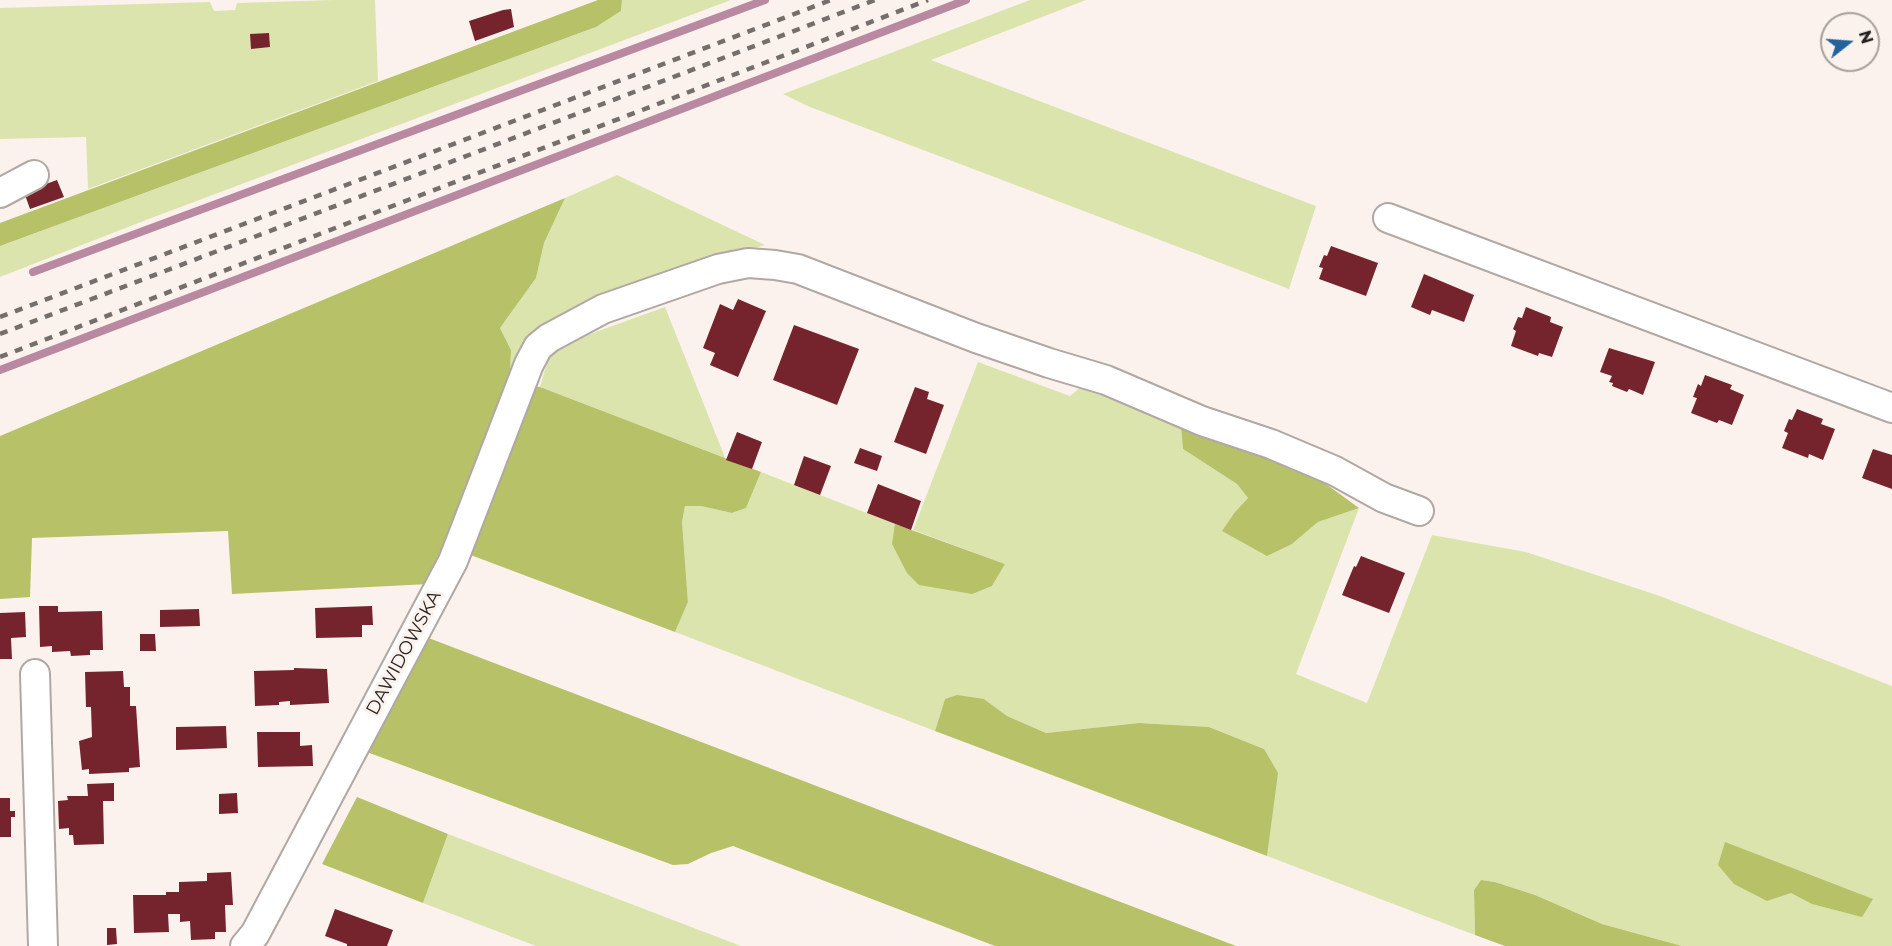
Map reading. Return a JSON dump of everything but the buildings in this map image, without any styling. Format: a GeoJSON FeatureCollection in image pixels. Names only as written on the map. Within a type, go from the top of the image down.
{"type":"FeatureCollection","features":[{"type":"Feature","properties":{"kind":"street"},"geometry":{"type":"LineString","coordinates":[[0,193],[34,176]]}},
{"type":"Feature","properties":{"kind":"street"},"geometry":{"type":"LineString","coordinates":[[1388,218],[1892,408]]}},
{"type":"Feature","properties":{"kind":"street","name":"DAWIDOWSKA"},"geometry":{"type":"LineString","coordinates":[[245,946],[255,934],[453,561],[529,364],[538,347],[549,338],[603,309],[717,269],[748,263],[798,269],[976,338],[1106,380],[1202,421],[1271,444],[1335,471],[1384,498],[1419,511]]}},
{"type":"Feature","properties":{"kind":"street"},"geometry":{"type":"LineString","coordinates":[[35,674],[43,946]]}},
{"type":"Feature","properties":{"kind":"green space"},"geometry":{"type":"Polygon","coordinates":[[[375,0],[378,81],[88,189],[86,137],[0,139],[0,8],[210,2],[214,11],[235,10],[237,3],[375,0]]]}},
{"type":"Feature","properties":{"kind":"green space"},"geometry":{"type":"Polygon","coordinates":[[[598,0],[622,0],[621,11],[596,27],[0,246],[0,223],[598,0]]]}},
{"type":"Feature","properties":{"kind":"green space"},"geometry":{"type":"Polygon","coordinates":[[[622,0],[731,0],[0,277],[0,246],[596,27],[621,11],[622,0]]]}},
{"type":"Feature","properties":{"kind":"green space"},"geometry":{"type":"Polygon","coordinates":[[[1030,0],[1086,0],[931,60],[1316,206],[1289,289],[810,107],[783,94],[1030,0]]]}},
{"type":"Feature","properties":{"kind":"green space"},"geometry":{"type":"Polygon","coordinates":[[[617,175],[765,245],[654,277],[510,373],[511,350],[500,328],[536,278],[544,243],[565,198],[617,175]]]}},
{"type":"Feature","properties":{"kind":"green space"},"geometry":{"type":"Polygon","coordinates":[[[565,198],[544,243],[536,278],[500,328],[511,350],[510,374],[429,584],[232,594],[228,531],[32,538],[30,597],[0,599],[0,436],[565,198]]]}},
{"type":"Feature","properties":{"kind":"green space"},"geometry":{"type":"Polygon","coordinates":[[[665,307],[726,460],[540,387],[551,348],[665,307]]]}},
{"type":"Feature","properties":{"kind":"green space"},"geometry":{"type":"Polygon","coordinates":[[[978,362],[1070,396],[1082,386],[1181,425],[1183,449],[1237,484],[1248,498],[1235,512],[1292,544],[1318,522],[1359,508],[1296,674],[1367,703],[1432,535],[1526,552],[1660,596],[1892,686],[1892,946],[1682,946],[1602,924],[1535,895],[1495,882],[1481,880],[1474,890],[1475,935],[1267,856],[1271,818],[1264,749],[1209,727],[1139,723],[1046,733],[1007,716],[984,699],[945,699],[935,731],[675,632],[688,602],[682,522],[685,506],[701,506],[732,513],[746,508],[761,472],[895,524],[992,586],[1005,564],[913,530],[978,362]]]}},
{"type":"Feature","properties":{"kind":"green space"},"geometry":{"type":"Polygon","coordinates":[[[531,386],[540,387],[761,472],[746,508],[732,513],[701,506],[685,506],[682,522],[688,602],[675,632],[468,554],[510,456],[531,386]]]}},
{"type":"Feature","properties":{"kind":"green space"},"geometry":{"type":"Polygon","coordinates":[[[1181,426],[1290,465],[1319,479],[1359,508],[1318,522],[1292,544],[1267,556],[1222,531],[1248,498],[1237,484],[1183,449],[1181,426]]]}},
{"type":"Feature","properties":{"kind":"green space"},"geometry":{"type":"Polygon","coordinates":[[[895,524],[1005,564],[992,586],[972,594],[919,585],[907,573],[892,544],[895,524]]]}},
{"type":"Feature","properties":{"kind":"green space"},"geometry":{"type":"Polygon","coordinates":[[[426,637],[1236,946],[995,946],[733,846],[688,864],[673,865],[364,751],[426,637]]]}},
{"type":"Feature","properties":{"kind":"green space"},"geometry":{"type":"Polygon","coordinates":[[[957,695],[984,699],[1007,716],[1046,733],[1139,723],[1209,727],[1264,749],[1278,773],[1267,856],[935,731],[945,699],[957,695]]]}},
{"type":"Feature","properties":{"kind":"green space"},"geometry":{"type":"Polygon","coordinates":[[[357,797],[448,834],[423,903],[322,864],[357,797]]]}},
{"type":"Feature","properties":{"kind":"green space"},"geometry":{"type":"Polygon","coordinates":[[[448,834],[741,946],[536,946],[423,903],[448,834]]]}},
{"type":"Feature","properties":{"kind":"green space"},"geometry":{"type":"Polygon","coordinates":[[[1725,842],[1873,899],[1862,917],[1812,904],[1791,893],[1767,901],[1734,884],[1718,865],[1725,842]]]}},
{"type":"Feature","properties":{"kind":"green space"},"geometry":{"type":"Polygon","coordinates":[[[1481,880],[1495,882],[1535,895],[1602,924],[1682,946],[1505,946],[1475,935],[1474,890],[1481,880]]]}},
{"type":"Feature","properties":{"kind":"waterway"},"geometry":{"type":"LineString","coordinates":[[33,272],[765,0]]}},
{"type":"Feature","properties":{"kind":"waterway"},"geometry":{"type":"LineString","coordinates":[[0,370],[966,0]]}},
{"type":"Feature","properties":{"kind":"railway"},"geometry":{"type":"LineString","coordinates":[[0,317],[831,0]]}},
{"type":"Feature","properties":{"kind":"railway"},"geometry":{"type":"LineString","coordinates":[[0,334],[875,0]]}},
{"type":"Feature","properties":{"kind":"railway"},"geometry":{"type":"LineString","coordinates":[[0,357],[928,0]]}}]}
